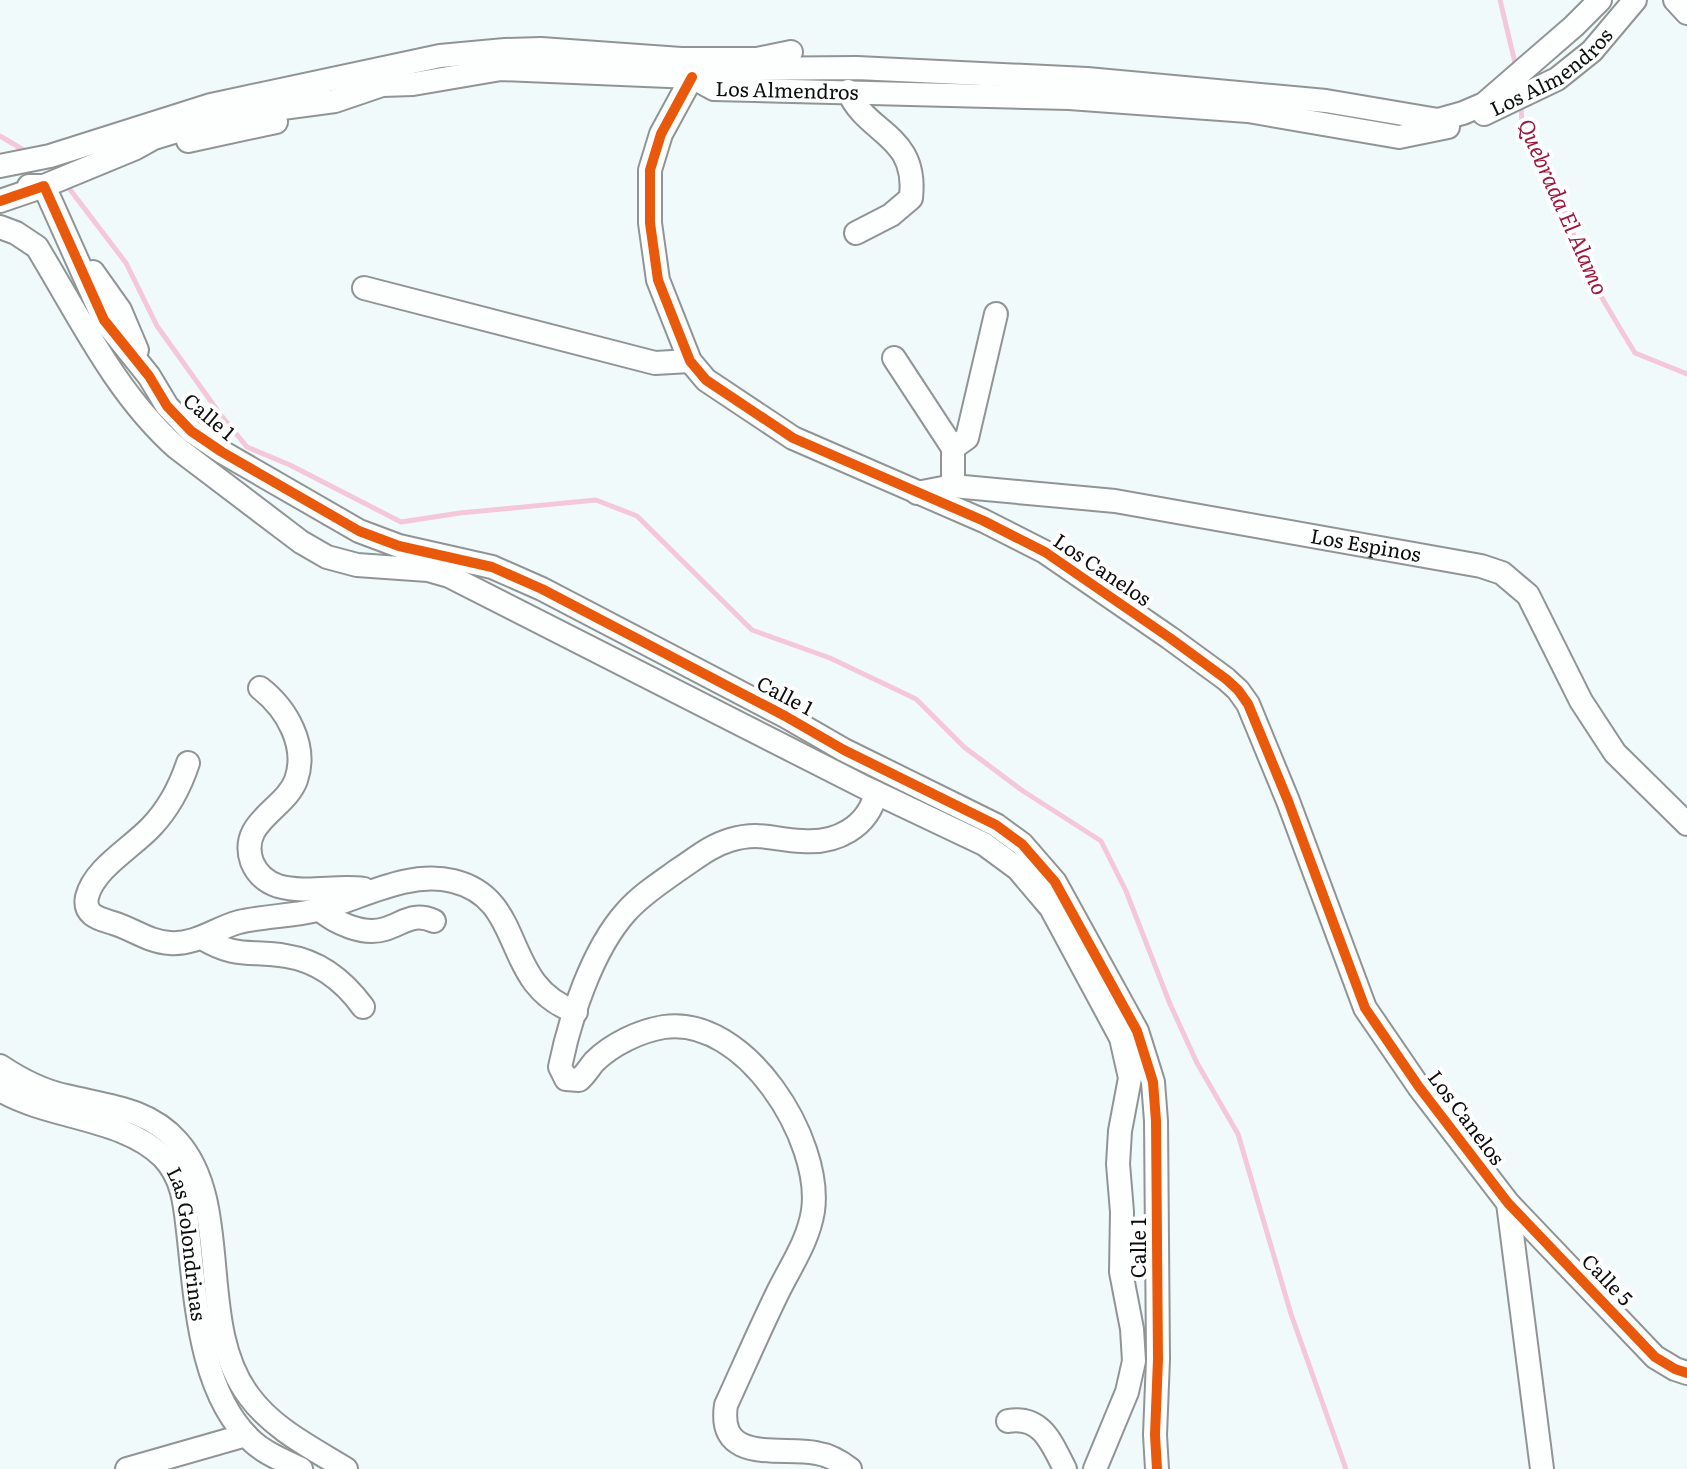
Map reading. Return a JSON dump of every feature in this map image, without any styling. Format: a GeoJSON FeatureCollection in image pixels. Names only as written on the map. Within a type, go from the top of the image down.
{"type":"FeatureCollection","features":[{"type":"Feature","properties":{"kind":"street","name":"Los Almendros"},"geometry":{"type":"LineString","coordinates":[[1454,120],[1484,104],[1600,0]]}},
{"type":"Feature","properties":{"kind":"street","name":"Los Almendros"},"geometry":{"type":"LineString","coordinates":[[692,77],[714,89],[848,91],[959,83],[1087,79],[1326,101],[1438,120],[1471,121],[1557,79],[1592,51],[1635,0]]}},
{"type":"Feature","properties":{"kind":"street"},"geometry":{"type":"LineString","coordinates":[[1675,0],[1687,13]]}},
{"type":"Feature","properties":{"kind":"street"},"geometry":{"type":"LineString","coordinates":[[0,166],[50,156],[211,105],[440,56],[541,49],[681,59],[757,59],[791,52]]}},
{"type":"Feature","properties":{"kind":"street","name":"Los Almendros"},"geometry":{"type":"LineString","coordinates":[[692,77],[716,69],[857,68],[959,83]]}},
{"type":"Feature","properties":{"kind":"street"},"geometry":{"type":"LineString","coordinates":[[0,201],[44,186],[154,138],[230,115],[335,101],[382,85],[413,84],[501,69],[692,77]]}},
{"type":"Feature","properties":{"kind":"street","name":"Los Canelos"},"geometry":{"type":"LineString","coordinates":[[692,77],[661,134],[650,170],[650,223],[658,280],[690,361],[706,380],[793,438],[984,521],[1045,552],[1170,638],[1238,690],[1248,704],[1283,788],[1365,1008],[1419,1087],[1508,1203]]}},
{"type":"Feature","properties":{"kind":"street"},"geometry":{"type":"LineString","coordinates":[[848,91],[853,103],[899,146],[914,176],[911,198],[891,215],[856,233]]}},
{"type":"Feature","properties":{"kind":"street"},"geometry":{"type":"LineString","coordinates":[[0,187],[44,186]]}},
{"type":"Feature","properties":{"kind":"street","name":"Calle 1"},"geometry":{"type":"LineString","coordinates":[[44,186],[104,320],[179,419],[206,442],[359,531],[399,546],[469,560],[518,577],[844,750],[989,821],[1034,855],[1055,882],[1129,1016],[1144,1046],[1153,1082],[1156,1121],[1157,1469]]}},
{"type":"Feature","properties":{"kind":"street"},"geometry":{"type":"LineString","coordinates":[[0,227],[37,247],[130,398],[159,432],[314,550],[357,565],[428,570],[449,576],[876,793],[984,844],[1030,881],[1060,923],[1126,1051],[1130,1078],[1120,1131],[1118,1164],[1122,1212],[1121,1272],[1132,1329],[1134,1361],[1127,1392],[1095,1469]]}},
{"type":"Feature","properties":{"kind":"street"},"geometry":{"type":"LineString","coordinates":[[364,288],[655,363],[690,361]]}},
{"type":"Feature","properties":{"kind":"street"},"geometry":{"type":"LineString","coordinates":[[953,448],[967,438],[996,314]]}},
{"type":"Feature","properties":{"kind":"street"},"geometry":{"type":"LineString","coordinates":[[894,358],[953,448],[953,486]]}},
{"type":"Feature","properties":{"kind":"street","name":"Los Espinos"},"geometry":{"type":"LineString","coordinates":[[917,493],[953,486],[1115,501],[1481,566],[1502,573],[1528,595],[1581,701],[1615,753],[1687,824]]}},
{"type":"Feature","properties":{"kind":"street"},"geometry":{"type":"LineString","coordinates":[[260,688],[277,703],[290,722],[299,763],[291,789],[268,811],[252,835],[250,851],[254,867],[263,878],[284,887],[375,891]]}},
{"type":"Feature","properties":{"kind":"street"},"geometry":{"type":"LineString","coordinates":[[188,763],[180,785],[164,812],[109,864],[88,895],[89,911],[96,919],[145,937],[180,943],[202,938],[240,922],[319,909],[375,891],[428,879],[453,881],[476,891],[501,915],[534,984],[549,999],[576,1012]]}},
{"type":"Feature","properties":{"kind":"street"},"geometry":{"type":"LineString","coordinates":[[850,1469],[834,1458],[814,1452],[772,1452],[748,1448],[730,1434],[725,1420],[726,1405],[764,1319],[799,1253],[812,1214],[812,1170],[802,1142],[767,1081],[741,1054],[710,1033],[687,1027],[664,1027],[639,1034],[602,1055],[582,1078],[574,1081],[566,1079],[560,1067],[597,957],[616,924],[642,896],[695,857],[716,845],[745,836],[814,841],[838,836],[865,818],[876,793]]}},
{"type":"Feature","properties":{"kind":"street"},"geometry":{"type":"LineString","coordinates":[[319,909],[343,924],[372,931],[387,929],[414,916],[434,921]]}},
{"type":"Feature","properties":{"kind":"street"},"geometry":{"type":"LineString","coordinates":[[202,938],[233,952],[288,956],[313,964],[346,987],[363,1007]]}},
{"type":"Feature","properties":{"kind":"street"},"geometry":{"type":"LineString","coordinates":[[0,1066],[46,1090],[137,1112],[160,1125],[180,1143],[199,1179],[209,1227],[224,1343],[240,1383],[270,1419],[346,1469]]}},
{"type":"Feature","properties":{"kind":"street","name":"Las Golondrinas"},"geometry":{"type":"LineString","coordinates":[[0,1090],[42,1109],[123,1132],[153,1149],[170,1165],[184,1197],[198,1312],[212,1374],[225,1407],[246,1435],[264,1451],[301,1469]]}},
{"type":"Feature","properties":{"kind":"street"},"geometry":{"type":"LineString","coordinates":[[1508,1203],[1542,1469]]}},
{"type":"Feature","properties":{"kind":"street","name":"Calle 5"},"geometry":{"type":"LineString","coordinates":[[1508,1203],[1655,1357],[1687,1373]]}},
{"type":"Feature","properties":{"kind":"street"},"geometry":{"type":"LineString","coordinates":[[1008,1421],[1023,1420],[1043,1430],[1065,1469]]}},
{"type":"Feature","properties":{"kind":"street"},"geometry":{"type":"LineString","coordinates":[[127,1469],[246,1435]]}},
{"type":"Feature","properties":{"kind":"street"},"geometry":{"type":"LineString","coordinates":[[178,1469],[199,1449]]}},
{"type":"Feature","properties":{"kind":"waterway","name":"Quebrada El Alamo"},"geometry":{"type":"LineString","coordinates":[[1500,0],[1516,67]]}},
{"type":"Feature","properties":{"kind":"waterway","name":"Quebrada El Alamo"},"geometry":{"type":"LineString","coordinates":[[1521,105],[1522,125],[1557,193],[1592,281],[1635,353],[1687,374]]}},
{"type":"Feature","properties":{"kind":"waterway"},"geometry":{"type":"LineString","coordinates":[[0,136],[27,152]]}},
{"type":"Feature","properties":{"kind":"waterway"},"geometry":{"type":"LineString","coordinates":[[65,183],[126,263],[157,326],[247,447],[290,465],[401,522],[596,500],[637,516],[752,630],[830,658],[916,699],[964,747],[1023,791],[1101,841],[1126,891],[1170,1004],[1197,1063],[1238,1134],[1291,1314],[1346,1469]]}},
{"type":"Feature","properties":{"kind":"cycle path"},"geometry":{"type":"LineString","coordinates":[[692,77],[661,134],[650,170],[650,223],[658,280],[690,361],[706,380],[793,438],[984,521],[1045,552],[1170,638],[1238,690],[1248,704],[1288,801],[1365,1008],[1419,1087],[1508,1203],[1655,1357],[1687,1373]]}},
{"type":"Feature","properties":{"kind":"cycle path"},"geometry":{"type":"LineString","coordinates":[[0,201],[44,186],[104,320],[149,376],[167,406],[191,431],[222,452],[359,531],[399,546],[492,567],[542,589],[844,750],[996,825],[1022,844],[1055,882],[1137,1031],[1153,1082],[1156,1121],[1157,1469]]}}]}
